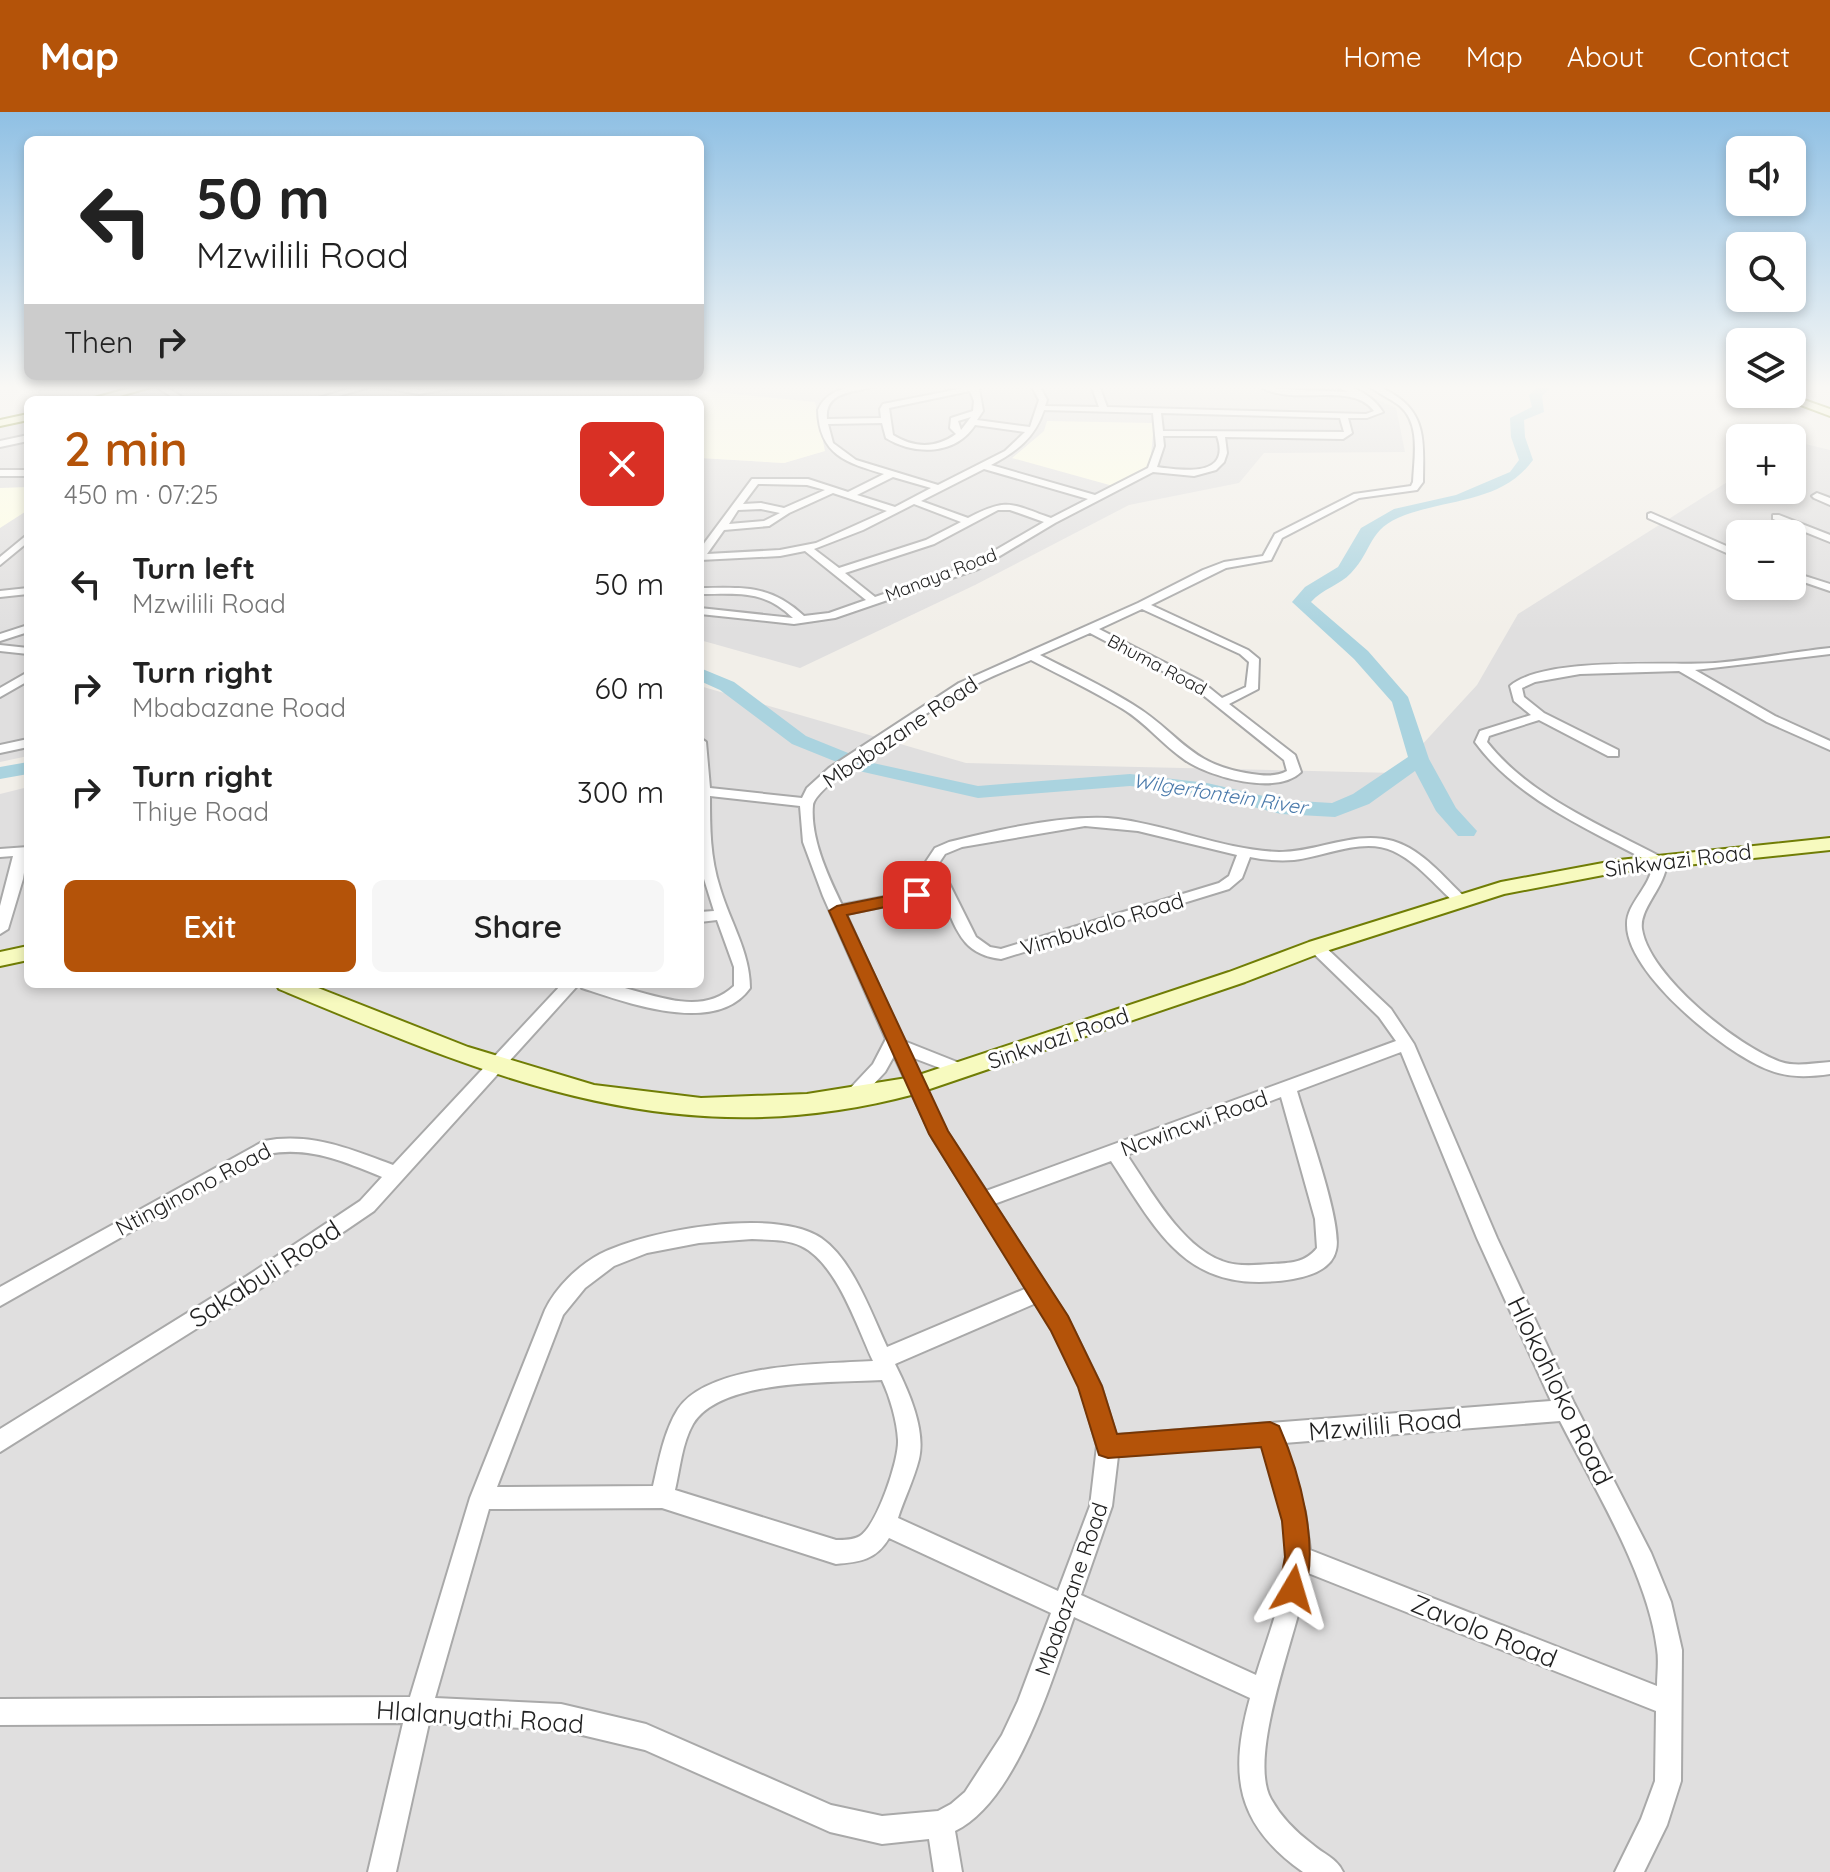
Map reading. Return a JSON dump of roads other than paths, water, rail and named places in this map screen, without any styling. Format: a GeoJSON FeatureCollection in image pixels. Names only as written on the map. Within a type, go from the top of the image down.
{"type":"FeatureCollection","features":[{"type":"Feature","properties":{"kind":"street"},"geometry":{"type":"LineString","coordinates":[[873,467],[940,488]]}},
{"type":"Feature","properties":{"kind":"street"},"geometry":{"type":"LineString","coordinates":[[704,557],[759,556],[807,548],[837,538],[982,467]]}},
{"type":"Feature","properties":{"kind":"street"},"geometry":{"type":"LineString","coordinates":[[988,467],[1095,498]]}},
{"type":"Feature","properties":{"kind":"street"},"geometry":{"type":"LineString","coordinates":[[1152,469],[1194,473],[1216,467]]}},
{"type":"Feature","properties":{"kind":"street","name":"Mbabazane Road"},"geometry":{"type":"LineString","coordinates":[[940,1824],[961,1814],[975,1802],[1011,1744],[1029,1707],[1101,1506],[1108,1446],[1090,1386],[1060,1323],[939,1134],[915,1085],[837,911],[810,842],[806,803],[812,791],[834,771],[963,686],[1224,565],[1267,558],[1278,536],[1357,496],[1407,490],[1418,482],[1418,467]]}},
{"type":"Feature","properties":{"kind":"street","name":"Manaya Road"},"geometry":{"type":"LineString","coordinates":[[704,612],[775,621],[803,621],[831,616],[974,567],[1052,521],[1152,469]]}},
{"type":"Feature","properties":{"kind":"street"},"geometry":{"type":"LineString","coordinates":[[0,473],[24,473]]}},
{"type":"Feature","properties":{"kind":"street"},"geometry":{"type":"LineString","coordinates":[[849,495],[892,474]]}},
{"type":"Feature","properties":{"kind":"street"},"geometry":{"type":"LineString","coordinates":[[704,551],[755,481],[799,481],[895,510]]}},
{"type":"Feature","properties":{"kind":"street"},"geometry":{"type":"LineString","coordinates":[[720,527],[766,524],[780,518],[784,512],[833,490]]}},
{"type":"Feature","properties":{"kind":"street"},"geometry":{"type":"LineString","coordinates":[[1817,496],[1830,502]]}},
{"type":"Feature","properties":{"kind":"street"},"geometry":{"type":"LineString","coordinates":[[913,501],[968,521]]}},
{"type":"Feature","properties":{"kind":"street"},"geometry":{"type":"LineString","coordinates":[[733,508],[761,506],[784,512]]}},
{"type":"Feature","properties":{"kind":"street"},"geometry":{"type":"LineString","coordinates":[[838,572],[930,542],[1001,507],[1052,521]]}},
{"type":"Feature","properties":{"kind":"street"},"geometry":{"type":"LineString","coordinates":[[1651,516],[1726,550]]}},
{"type":"Feature","properties":{"kind":"street"},"geometry":{"type":"LineString","coordinates":[[1776,517],[1830,539]]}},
{"type":"Feature","properties":{"kind":"street"},"geometry":{"type":"LineString","coordinates":[[0,562],[24,541]]}},
{"type":"Feature","properties":{"kind":"street"},"geometry":{"type":"LineString","coordinates":[[807,548],[873,601]]}},
{"type":"Feature","properties":{"kind":"street"},"geometry":{"type":"LineString","coordinates":[[1806,580],[1830,588]]}},
{"type":"Feature","properties":{"kind":"street"},"geometry":{"type":"LineString","coordinates":[[0,594],[24,591]]}},
{"type":"Feature","properties":{"kind":"street"},"geometry":{"type":"LineString","coordinates":[[704,591],[769,594],[786,603],[803,621]]}},
{"type":"Feature","properties":{"kind":"street","name":"Bhuma Road"},"geometry":{"type":"LineString","coordinates":[[1142,605],[1227,644],[1255,661],[1252,689],[1223,702]]}},
{"type":"Feature","properties":{"kind":"street"},"geometry":{"type":"LineString","coordinates":[[0,638],[24,629]]}},
{"type":"Feature","properties":{"kind":"street","name":"Bhuma Road"},"geometry":{"type":"LineString","coordinates":[[1031,655],[1131,709],[1199,763],[1231,774],[1270,780],[1290,776],[1294,765],[1283,752],[1223,702],[1189,680],[1091,629]]}},
{"type":"Feature","properties":{"kind":"street"},"geometry":{"type":"LineString","coordinates":[[0,648],[24,651]]}},
{"type":"Feature","properties":{"kind":"street"},"geometry":{"type":"LineString","coordinates":[[1613,753],[1540,716],[1518,698],[1516,686],[1523,681],[1611,670],[1683,668],[1830,651]]}},
{"type":"Feature","properties":{"kind":"street"},"geometry":{"type":"LineString","coordinates":[[1683,668],[1771,719],[1830,746]]}},
{"type":"Feature","properties":{"kind":"street"},"geometry":{"type":"LineString","coordinates":[[0,693],[24,678]]}},
{"type":"Feature","properties":{"kind":"street"},"geometry":{"type":"LineString","coordinates":[[1540,716],[1484,734],[1481,742],[1501,764],[1532,788],[1601,831],[1660,862],[1659,880],[1637,910],[1633,925],[1637,945],[1652,966],[1685,1002],[1754,1056],[1796,1071],[1830,1068]]}},
{"type":"Feature","properties":{"kind":"street"},"geometry":{"type":"LineString","coordinates":[[0,749],[24,744]]}},
{"type":"Feature","properties":{"kind":"street"},"geometry":{"type":"LineString","coordinates":[[704,790],[806,803]]}},
{"type":"Feature","properties":{"kind":"street","name":"Vimbukalo Road"},"geometry":{"type":"LineString","coordinates":[[1245,852],[1235,878],[1224,886],[1001,954],[986,952],[970,940],[932,863],[934,857],[948,847],[1086,822],[1120,823],[1170,832],[1245,852],[1292,856],[1320,853],[1368,841],[1389,845],[1407,853],[1460,900]]}},
{"type":"Feature","properties":{"kind":"street","name":"Sinkwazi Road"},"geometry":{"type":"LineString","coordinates":[[302,988],[495,1065],[591,1093],[676,1105],[772,1106],[850,1098],[915,1085],[1222,982],[1316,947],[1501,888],[1660,862],[1830,844]]}},
{"type":"Feature","properties":{"kind":"street"},"geometry":{"type":"LineString","coordinates":[[0,853],[24,852],[0,929]]}},
{"type":"Feature","properties":{"kind":"street"},"geometry":{"type":"LineString","coordinates":[[604,988],[681,1007],[709,1007],[735,997],[743,980],[742,967],[721,915],[704,860]]}},
{"type":"Feature","properties":{"kind":"street"},"geometry":{"type":"LineString","coordinates":[[837,911],[943,890]]}},
{"type":"Feature","properties":{"kind":"street"},"geometry":{"type":"LineString","coordinates":[[704,917],[721,915]]}},
{"type":"Feature","properties":{"kind":"street","name":"Hlokohloko Road"},"geometry":{"type":"LineString","coordinates":[[1316,947],[1385,1013],[1406,1044],[1487,1238],[1566,1410],[1643,1561],[1659,1602],[1670,1650],[1668,1781],[1653,1825],[1629,1872]]}},
{"type":"Feature","properties":{"kind":"street"},"geometry":{"type":"LineString","coordinates":[[0,959],[24,954]]}},
{"type":"Feature","properties":{"kind":"street","name":"Sakabuli Road"},"geometry":{"type":"LineString","coordinates":[[0,1441],[336,1229],[367,1206],[567,988]]}},
{"type":"Feature","properties":{"kind":"street"},"geometry":{"type":"LineString","coordinates":[[850,1098],[879,1068],[897,1042],[961,1070]]}},
{"type":"Feature","properties":{"kind":"street","name":"Ncwincwi Road"},"geometry":{"type":"LineString","coordinates":[[981,1201],[1406,1044]]}},
{"type":"Feature","properties":{"kind":"street"},"geometry":{"type":"LineString","coordinates":[[1115,1152],[1166,1224],[1198,1258],[1214,1267],[1247,1274],[1297,1271],[1313,1266],[1327,1249],[1325,1219],[1287,1088]]}},
{"type":"Feature","properties":{"kind":"street","name":"Ntinginono Road"},"geometry":{"type":"LineString","coordinates":[[0,1297],[264,1148],[279,1144],[305,1144],[398,1175]]}},
{"type":"Feature","properties":{"kind":"street"},"geometry":{"type":"LineString","coordinates":[[382,1872],[419,1710],[481,1498],[555,1310],[583,1275],[609,1258],[646,1244],[691,1237],[769,1233],[795,1235],[810,1241],[838,1267],[897,1389],[909,1439],[908,1458],[884,1524],[875,1539],[862,1550],[836,1552],[662,1497],[481,1498]]}},
{"type":"Feature","properties":{"kind":"street"},"geometry":{"type":"LineString","coordinates":[[662,1497],[687,1413],[709,1393],[750,1381],[885,1365],[1040,1292]]}},
{"type":"Feature","properties":{"kind":"street","name":"Mzwilili Road"},"geometry":{"type":"LineString","coordinates":[[1108,1446],[1566,1410]]}},
{"type":"Feature","properties":{"kind":"street"},"geometry":{"type":"LineString","coordinates":[[1270,1434],[1295,1521],[1298,1557],[1287,1620],[1256,1727],[1252,1781],[1267,1816],[1286,1839],[1329,1872]]}},
{"type":"Feature","properties":{"kind":"street"},"geometry":{"type":"LineString","coordinates":[[884,1524],[1266,1692]]}},
{"type":"Feature","properties":{"kind":"street","name":"Zavolo Road"},"geometry":{"type":"LineString","coordinates":[[1298,1557],[1670,1704]]}},
{"type":"Feature","properties":{"kind":"street","name":"Hlalanyathi Road"},"geometry":{"type":"LineString","coordinates":[[0,1712],[419,1710],[561,1717],[646,1737],[830,1818],[882,1830],[940,1824]]}},
{"type":"Feature","properties":{"kind":"street"},"geometry":{"type":"LineString","coordinates":[[940,1824],[948,1872]]}},
{"type":"Feature","properties":{"kind":"waterway","name":"Wilgerfontein River"},"geometry":{"type":"LineString","coordinates":[[1419,759],[1401,701],[1361,655],[1301,602],[1311,591],[1344,571],[1355,557],[1367,531],[1399,512],[1460,499],[1515,475],[1521,467]]}},
{"type":"Feature","properties":{"kind":"waterway","name":"Wilgerfontein River"},"geometry":{"type":"LineString","coordinates":[[704,676],[727,686],[799,740],[866,767],[978,792],[1130,780],[1207,789],[1281,807],[1335,810],[1361,799],[1419,759]]}},
{"type":"Feature","properties":{"kind":"waterway"},"geometry":{"type":"LineString","coordinates":[[1419,759],[1447,811],[1466,831]]}},
{"type":"Feature","properties":{"kind":"waterway","name":"Wilgerfontein River"},"geometry":{"type":"LineString","coordinates":[[0,773],[24,769]]}}]}
